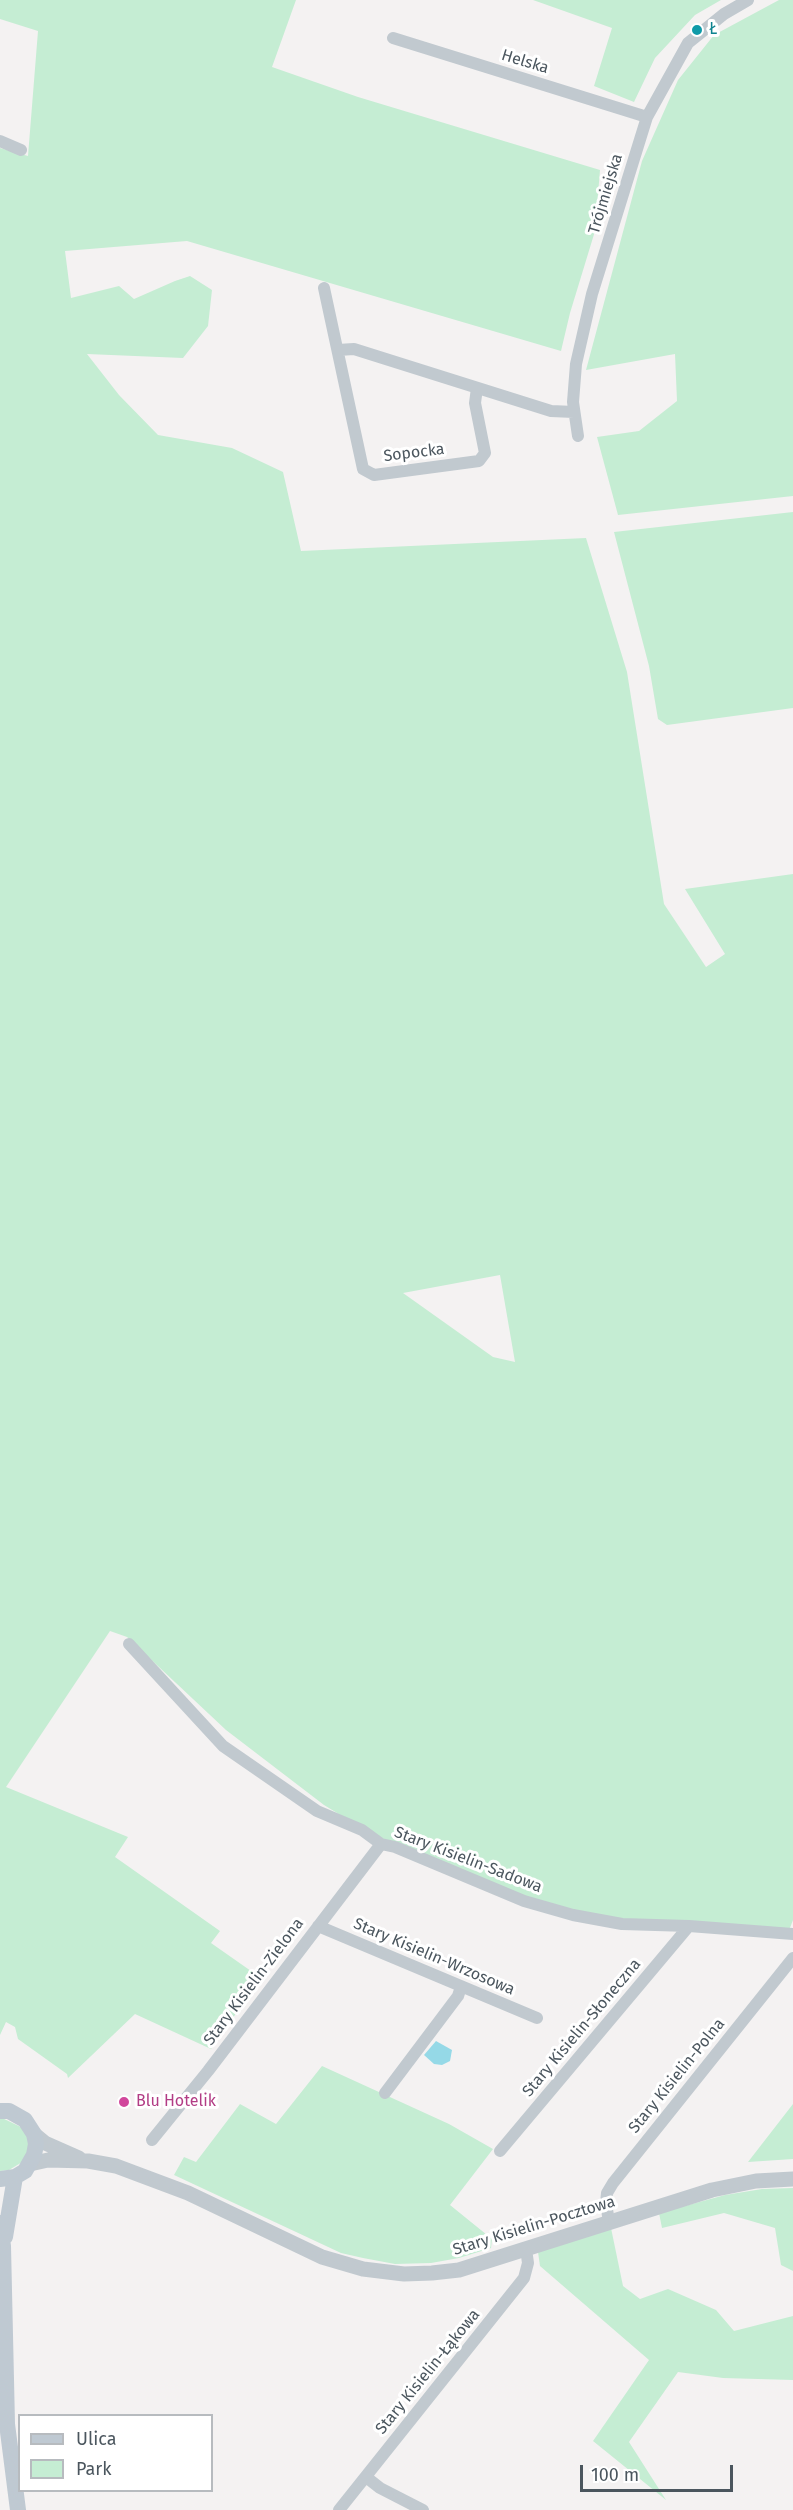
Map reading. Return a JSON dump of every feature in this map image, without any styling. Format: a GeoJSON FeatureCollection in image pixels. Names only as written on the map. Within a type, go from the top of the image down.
{"type":"FeatureCollection","features":[{"type":"Feature","properties":{"kind":"main road"},"geometry":{"type":"LineString","coordinates":[[3,2107],[25,2120],[34,2134],[34,2156],[30,2164],[8,2178],[3,2246],[7,2424],[18,2510]]}},
{"type":"Feature","properties":{"kind":"main road"},"geometry":{"type":"LineString","coordinates":[[0,2223],[3,2246]]}},
{"type":"Feature","properties":{"kind":"street","name":"Trójmiejska"},"geometry":{"type":"LineString","coordinates":[[578,436],[573,383],[592,294],[647,117],[688,43],[724,14],[748,0]]}},
{"type":"Feature","properties":{"kind":"street","name":"Helska"},"geometry":{"type":"LineString","coordinates":[[393,38],[647,117]]}},
{"type":"Feature","properties":{"kind":"street"},"geometry":{"type":"LineString","coordinates":[[0,141],[21,150]]}},
{"type":"Feature","properties":{"kind":"street","name":"Sopocka"},"geometry":{"type":"LineString","coordinates":[[324,288],[363,469],[374,475],[479,461],[485,453],[475,403],[477,388]]}},
{"type":"Feature","properties":{"kind":"street"},"geometry":{"type":"LineString","coordinates":[[338,350],[354,349],[551,411],[574,412]]}},
{"type":"Feature","properties":{"kind":"street","name":"Stary Kisielin-Sadowa"},"geometry":{"type":"LineString","coordinates":[[129,1644],[223,1746],[317,1811],[362,1830],[381,1844],[395,1847],[524,1902],[554,1911],[622,1924],[689,1926],[793,1934]]}},
{"type":"Feature","properties":{"kind":"street","name":"Stary Kisielin-Zielona"},"geometry":{"type":"LineString","coordinates":[[152,2140],[208,2071],[381,1844]]}},
{"type":"Feature","properties":{"kind":"street","name":"Stary Kisielin-Wrzosowa"},"geometry":{"type":"LineString","coordinates":[[318,1926],[537,2018]]}},
{"type":"Feature","properties":{"kind":"street","name":"Stary Kisielin-Słoneczna"},"geometry":{"type":"LineString","coordinates":[[500,2151],[689,1926]]}},
{"type":"Feature","properties":{"kind":"street","name":"Stary Kisielin-Polna"},"geometry":{"type":"LineString","coordinates":[[609,2222],[607,2193],[613,2182],[793,1958]]}},
{"type":"Feature","properties":{"kind":"street"},"geometry":{"type":"LineString","coordinates":[[385,2093],[458,1996],[461,1987]]}},
{"type":"Feature","properties":{"kind":"street","name":"Stary Kisielin-Pocztowa"},"geometry":{"type":"LineString","coordinates":[[34,2134],[45,2143],[88,2161],[142,2175],[188,2193],[322,2257],[363,2269],[404,2274],[432,2273],[468,2267],[712,2190],[756,2181],[793,2179]]}},
{"type":"Feature","properties":{"kind":"street","name":"Stary Kisielin-Pocztowa"},"geometry":{"type":"LineString","coordinates":[[30,2164],[48,2160],[88,2161]]}},
{"type":"Feature","properties":{"kind":"street","name":"Stary Kisielin-Łąkowa"},"geometry":{"type":"LineString","coordinates":[[339,2510],[524,2278],[528,2263],[526,2249]]}},
{"type":"Feature","properties":{"kind":"street"},"geometry":{"type":"LineString","coordinates":[[366,2477],[380,2488],[423,2510]]}},
{"type":"Feature","properties":{"kind":"green space"},"geometry":{"type":"Polygon","coordinates":[[[0,0],[296,0],[272,67],[358,97],[600,170],[595,231],[561,351],[187,241],[65,251],[71,298],[119,286],[134,299],[190,276],[212,290],[208,326],[183,358],[87,354],[119,395],[158,435],[232,448],[283,472],[301,551],[586,538],[627,672],[664,904],[706,967],[725,954],[685,889],[793,874],[793,1920],[788,1933],[581,1919],[383,1841],[324,1805],[226,1730],[127,1637],[110,1631],[6,1787],[128,1837],[115,1857],[220,1931],[211,1943],[261,1978],[211,2049],[135,2014],[68,2078],[67,2074],[18,2039],[15,2027],[6,2022],[0,2035],[0,148],[28,156],[38,31],[0,19],[0,0]],[[500,1275],[403,1293],[493,1357],[515,1362],[500,1275]]]}},
{"type":"Feature","properties":{"kind":"green space"},"geometry":{"type":"Polygon","coordinates":[[[533,0],[721,0],[695,15],[655,58],[634,102],[594,86],[612,28],[533,0]]]}},
{"type":"Feature","properties":{"kind":"green space"},"geometry":{"type":"Polygon","coordinates":[[[779,0],[793,0],[793,496],[618,515],[597,437],[639,431],[677,401],[675,354],[586,370],[642,161],[678,80],[714,35],[779,0]]]}},
{"type":"Feature","properties":{"kind":"green space"},"geometry":{"type":"Polygon","coordinates":[[[793,512],[793,708],[667,725],[658,719],[649,666],[614,532],[793,512]]]}},
{"type":"Feature","properties":{"kind":"green space"},"geometry":{"type":"Polygon","coordinates":[[[322,2066],[449,2124],[493,2149],[450,2205],[492,2239],[491,2248],[459,2258],[431,2263],[395,2264],[341,2253],[174,2175],[184,2157],[196,2162],[240,2104],[276,2124],[322,2066]]]}},
{"type":"Feature","properties":{"kind":"green space"},"geometry":{"type":"Polygon","coordinates":[[[793,2104],[793,2159],[748,2162],[793,2104]]]}},
{"type":"Feature","properties":{"kind":"green space"},"geometry":{"type":"Polygon","coordinates":[[[0,2117],[25,2129],[30,2145],[24,2161],[9,2170],[0,2171],[0,2117]]]}},
{"type":"Feature","properties":{"kind":"green space"},"geometry":{"type":"Polygon","coordinates":[[[793,2188],[793,2271],[781,2265],[775,2228],[724,2213],[662,2228],[659,2213],[725,2195],[762,2189],[793,2188]]]}},
{"type":"Feature","properties":{"kind":"green space"},"geometry":{"type":"Polygon","coordinates":[[[611,2228],[623,2286],[640,2299],[668,2289],[716,2310],[734,2331],[793,2316],[793,2380],[723,2378],[678,2372],[629,2442],[666,2500],[593,2441],[649,2360],[540,2266],[538,2252],[611,2228]]]}},
{"type":"Feature","properties":{"kind":"water"},"geometry":{"type":"Polygon","coordinates":[[[436,2041],[452,2050],[450,2061],[442,2065],[434,2064],[424,2055],[436,2041]]]}},
{"type":"Feature","properties":{"kind":"place","name":"Ł"},"geometry":{"type":"Point","coordinates":[697,30]}},
{"type":"Feature","properties":{"kind":"place","name":"Blu Hotelik"},"geometry":{"type":"Point","coordinates":[124,2102]}}]}
